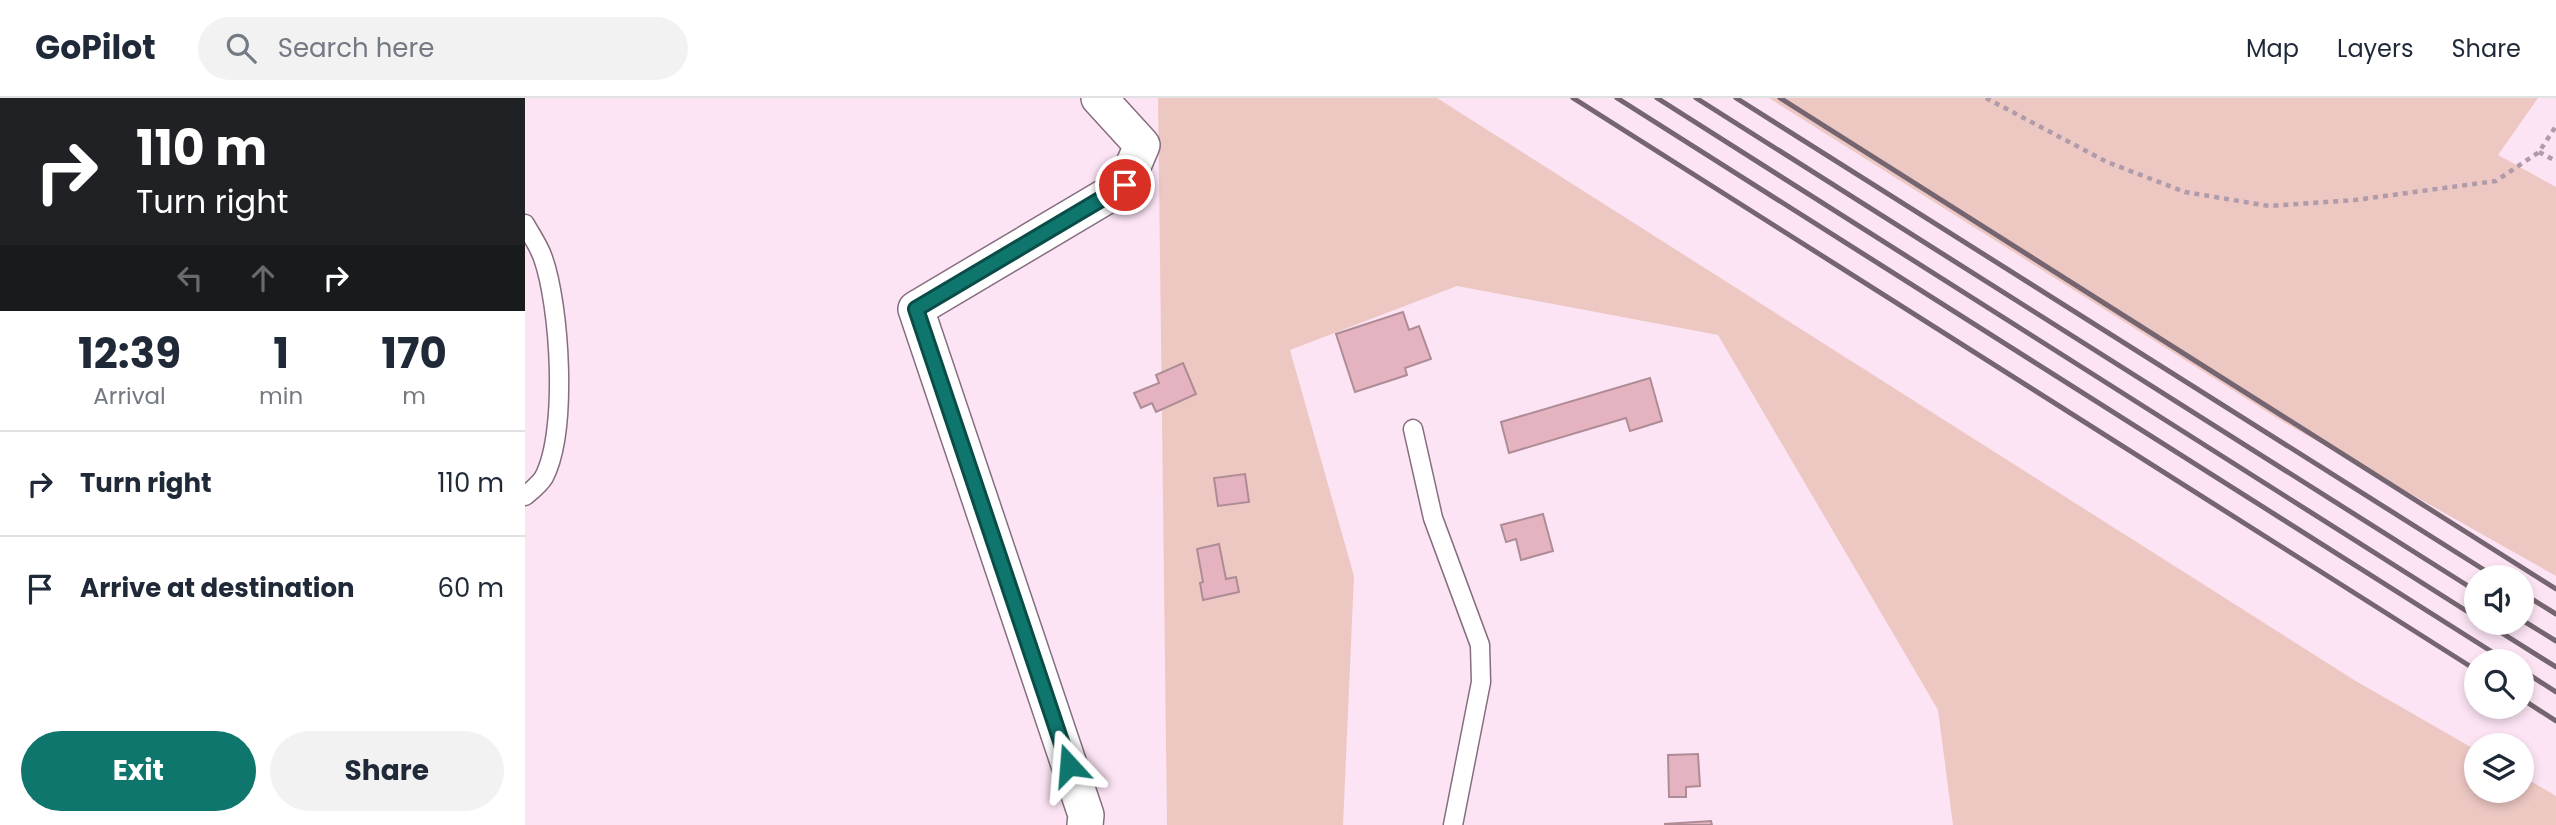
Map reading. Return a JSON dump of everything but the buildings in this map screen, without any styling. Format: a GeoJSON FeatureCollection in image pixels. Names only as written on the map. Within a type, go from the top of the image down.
{"type":"FeatureCollection","features":[{"type":"Feature","properties":{"kind":"street"},"geometry":{"type":"LineString","coordinates":[[1085,825],[1086,815],[916,309],[1125,185],[1142,145],[1099,98]]}},
{"type":"Feature","properties":{"kind":"lane"},"geometry":{"type":"LineString","coordinates":[[525,225],[543,258],[554,311],[559,390],[555,438],[544,478],[525,496]]}},
{"type":"Feature","properties":{"kind":"lane"},"geometry":{"type":"LineString","coordinates":[[1413,429],[1433,519],[1480,645],[1481,682],[1453,825]]}},
{"type":"Feature","properties":{"kind":"path"},"geometry":{"type":"LineString","coordinates":[[1986,98],[2107,162],[2185,192],[2269,206],[2355,200],[2496,181],[2539,152],[2556,126]]}},
{"type":"Feature","properties":{"kind":"path"},"geometry":{"type":"LineString","coordinates":[[2539,152],[2556,161]]}},
{"type":"Feature","properties":{"kind":"shaded area"},"geometry":{"type":"Polygon","coordinates":[[[1158,98],[1437,98],[2354,680],[2464,743],[2464,803],[2534,803],[2534,783],[2556,796],[2556,825],[1953,825],[1938,710],[1718,335],[1457,286],[1290,350],[1354,576],[1343,825],[1167,825],[1158,98]]]}},
{"type":"Feature","properties":{"kind":"shaded area"},"geometry":{"type":"Polygon","coordinates":[[[1769,98],[2538,98],[2498,155],[2556,187],[2556,576],[2285,423],[1769,98]]]}},
{"type":"Feature","properties":{"kind":"railway"},"geometry":{"type":"LineString","coordinates":[[1573,98],[2464,662]]}},
{"type":"Feature","properties":{"kind":"railway"},"geometry":{"type":"LineString","coordinates":[[1617,98],[2487,649]]}},
{"type":"Feature","properties":{"kind":"railway"},"geometry":{"type":"LineString","coordinates":[[1657,98],[2464,609]]}},
{"type":"Feature","properties":{"kind":"railway"},"geometry":{"type":"LineString","coordinates":[[1696,98],[2464,583]]}},
{"type":"Feature","properties":{"kind":"railway"},"geometry":{"type":"LineString","coordinates":[[1736,98],[2476,565]]}},
{"type":"Feature","properties":{"kind":"railway"},"geometry":{"type":"LineString","coordinates":[[1780,98],[2556,589]]}},
{"type":"Feature","properties":{"kind":"railway"},"geometry":{"type":"LineString","coordinates":[[2534,600],[2556,614]]}},
{"type":"Feature","properties":{"kind":"railway"},"geometry":{"type":"LineString","coordinates":[[2534,627],[2556,641]]}},
{"type":"Feature","properties":{"kind":"railway"},"geometry":{"type":"LineString","coordinates":[[2505,635],[2556,667]]}},
{"type":"Feature","properties":{"kind":"railway"},"geometry":{"type":"LineString","coordinates":[[2534,678],[2556,692]]}},
{"type":"Feature","properties":{"kind":"railway"},"geometry":{"type":"LineString","coordinates":[[2534,707],[2556,721]]}},
{"type":"Feature","properties":{"kind":"route"},"geometry":{"type":"LineString","coordinates":[[1069,765],[916,309],[1125,185]]}}]}
